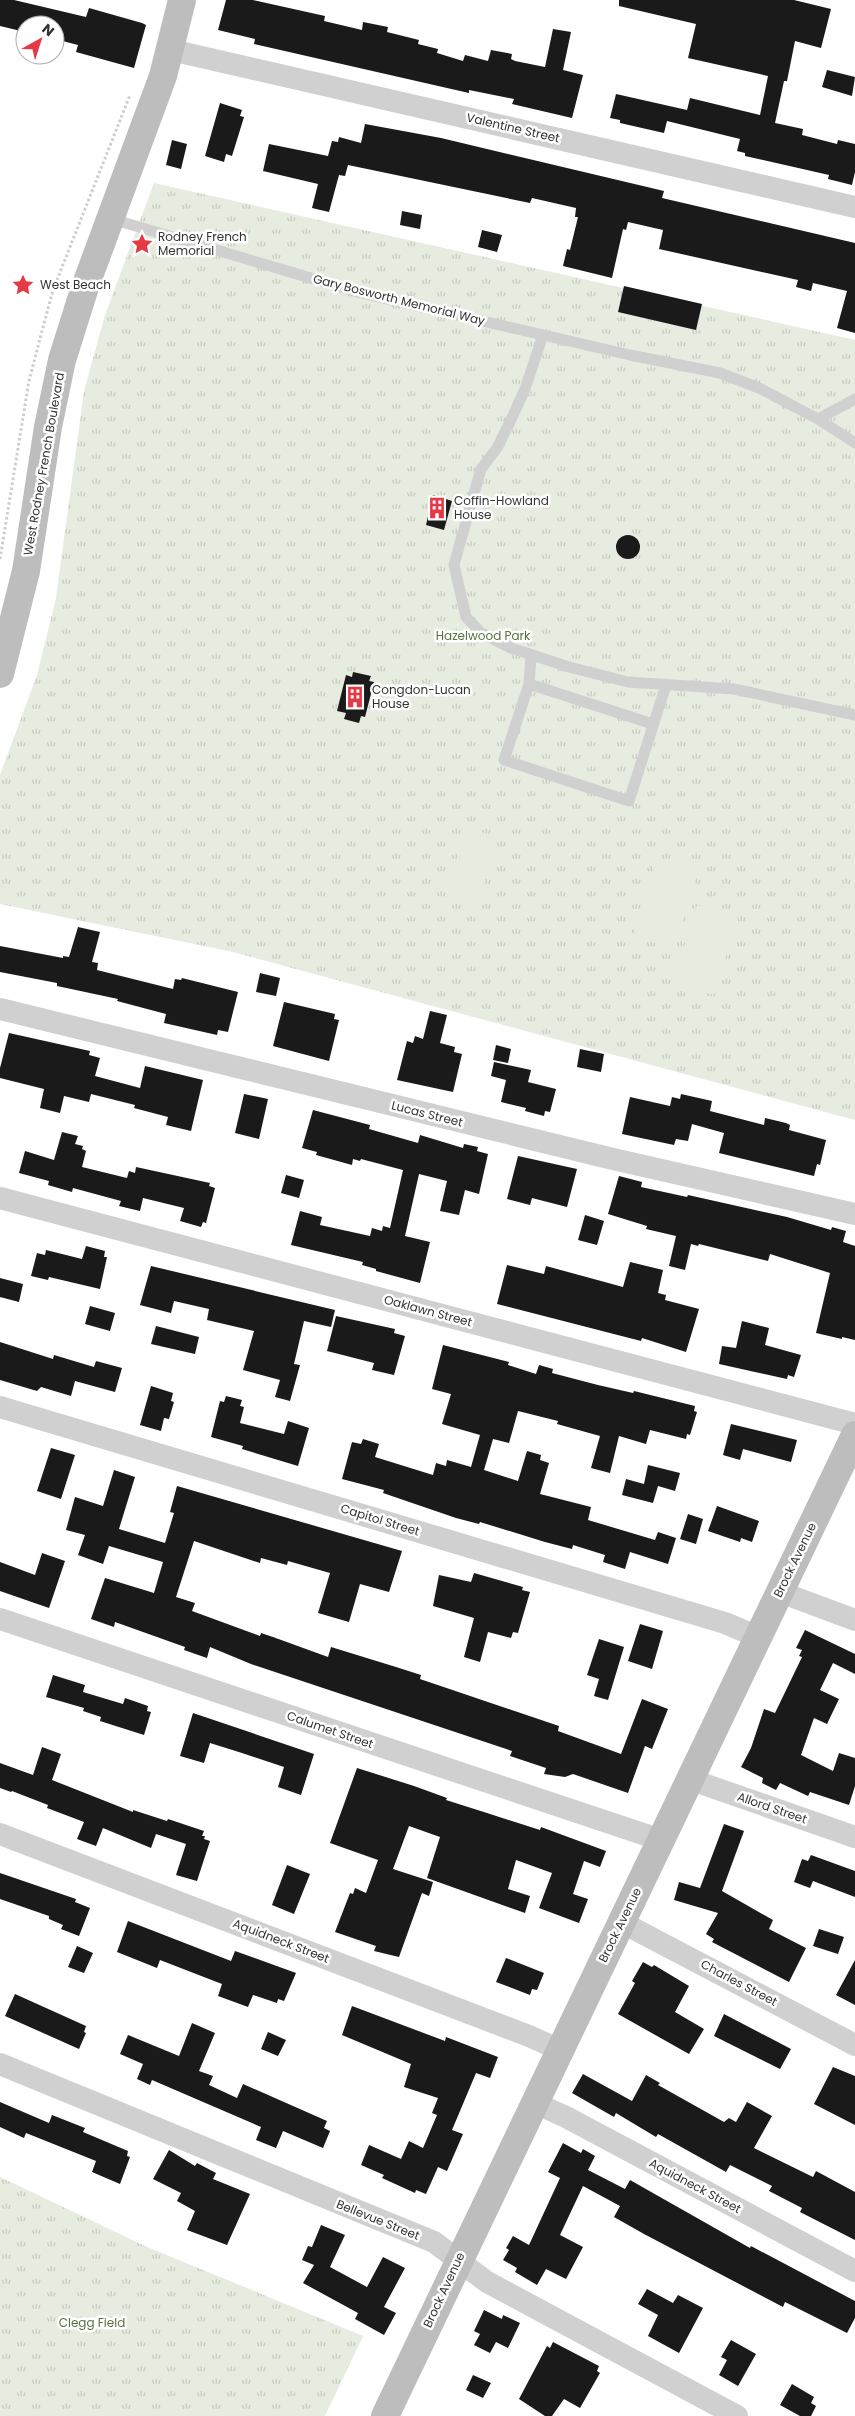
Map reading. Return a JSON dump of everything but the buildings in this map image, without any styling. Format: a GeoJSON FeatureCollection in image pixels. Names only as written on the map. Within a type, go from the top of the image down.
{"type":"FeatureCollection","features":[{"type":"Feature","properties":{"kind":"main road","name":"West Rodney French Boulevard"},"geometry":{"type":"LineString","coordinates":[[0,674],[26,570],[48,426],[62,360],[85,287],[150,116],[171,50],[182,0]]}},
{"type":"Feature","properties":{"kind":"main road","name":"Brock Avenue"},"geometry":{"type":"LineString","coordinates":[[385,2416],[458,2260],[855,1435]]}},
{"type":"Feature","properties":{"kind":"street","name":"Valentine Street"},"geometry":{"type":"LineString","coordinates":[[171,50],[855,207]]}},
{"type":"Feature","properties":{"kind":"street","name":"Lucas Street"},"geometry":{"type":"LineString","coordinates":[[0,1009],[604,1157],[855,1214]]}},
{"type":"Feature","properties":{"kind":"street","name":"Oaklawn Street"},"geometry":{"type":"LineString","coordinates":[[0,1198],[855,1424]]}},
{"type":"Feature","properties":{"kind":"street","name":"Capitol Street"},"geometry":{"type":"LineString","coordinates":[[0,1407],[725,1623],[758,1637]]}},
{"type":"Feature","properties":{"kind":"street"},"geometry":{"type":"LineString","coordinates":[[780,1592],[855,1620]]}},
{"type":"Feature","properties":{"kind":"street","name":"Calumet Street"},"geometry":{"type":"LineString","coordinates":[[0,1619],[661,1840]]}},
{"type":"Feature","properties":{"kind":"street","name":"Allord Street"},"geometry":{"type":"LineString","coordinates":[[689,1779],[855,1837]]}},
{"type":"Feature","properties":{"kind":"street","name":"Aquidneck Street"},"geometry":{"type":"LineString","coordinates":[[0,1834],[529,2036],[560,2050]]}},
{"type":"Feature","properties":{"kind":"street","name":"Charles Street"},"geometry":{"type":"LineString","coordinates":[[621,1922],[855,2045]]}},
{"type":"Feature","properties":{"kind":"street","name":"Bellevue Street"},"geometry":{"type":"LineString","coordinates":[[0,2064],[434,2242],[487,2282],[737,2416]]}},
{"type":"Feature","properties":{"kind":"street","name":"Aquidneck Street"},"geometry":{"type":"LineString","coordinates":[[535,2103],[566,2117],[855,2271]]}},
{"type":"Feature","properties":{"kind":"lane","name":"Gary Bosworth Memorial Way"},"geometry":{"type":"LineString","coordinates":[[112,219],[361,293],[720,373],[759,388],[818,419],[855,443]]}},
{"type":"Feature","properties":{"kind":"lane"},"geometry":{"type":"LineString","coordinates":[[544,335],[525,389],[510,422],[497,448],[481,469],[454,566],[466,617],[481,633],[531,655],[628,682],[734,689],[855,715]]}},
{"type":"Feature","properties":{"kind":"lane"},"geometry":{"type":"LineString","coordinates":[[818,419],[855,399]]}},
{"type":"Feature","properties":{"kind":"lane"},"geometry":{"type":"LineString","coordinates":[[531,655],[528,684],[504,760],[629,801],[666,684]]}},
{"type":"Feature","properties":{"kind":"lane"},"geometry":{"type":"LineString","coordinates":[[528,684],[653,724]]}},
{"type":"Feature","properties":{"kind":"green space","name":"Hazelwood Park"},"geometry":{"type":"Polygon","coordinates":[[[154,183],[855,340],[855,1120],[233,952],[0,904],[0,775],[37,675],[56,598],[84,391],[105,315],[154,183]]]}},
{"type":"Feature","properties":{"kind":"green space"},"geometry":{"type":"Polygon","coordinates":[[[468,828],[498,837],[478,902],[448,892],[468,828]]]}},
{"type":"Feature","properties":{"kind":"green space"},"geometry":{"type":"Polygon","coordinates":[[[657,859],[698,871],[674,949],[633,936],[657,859]]]}},
{"type":"Feature","properties":{"kind":"green space"},"geometry":{"type":"Polygon","coordinates":[[[697,905],[738,918],[714,995],[673,982],[697,905]]]}},
{"type":"Feature","properties":{"kind":"green space","name":"Clegg Field"},"geometry":{"type":"Polygon","coordinates":[[[0,2177],[145,2246],[363,2336],[325,2416],[0,2416],[0,2177]]]}},
{"type":"Feature","properties":{"kind":"place","name":"Rodney French Memorial"},"geometry":{"type":"Point","coordinates":[142,244]}},
{"type":"Feature","properties":{"kind":"place","name":"West Beach"},"geometry":{"type":"Point","coordinates":[23,285]}},
{"type":"Feature","properties":{"kind":"place","name":"Coffin-Howland House"},"geometry":{"type":"Point","coordinates":[437,508]}},
{"type":"Feature","properties":{"kind":"place","name":"Congdon-Lucan House"},"geometry":{"type":"Point","coordinates":[355,697]}}]}
